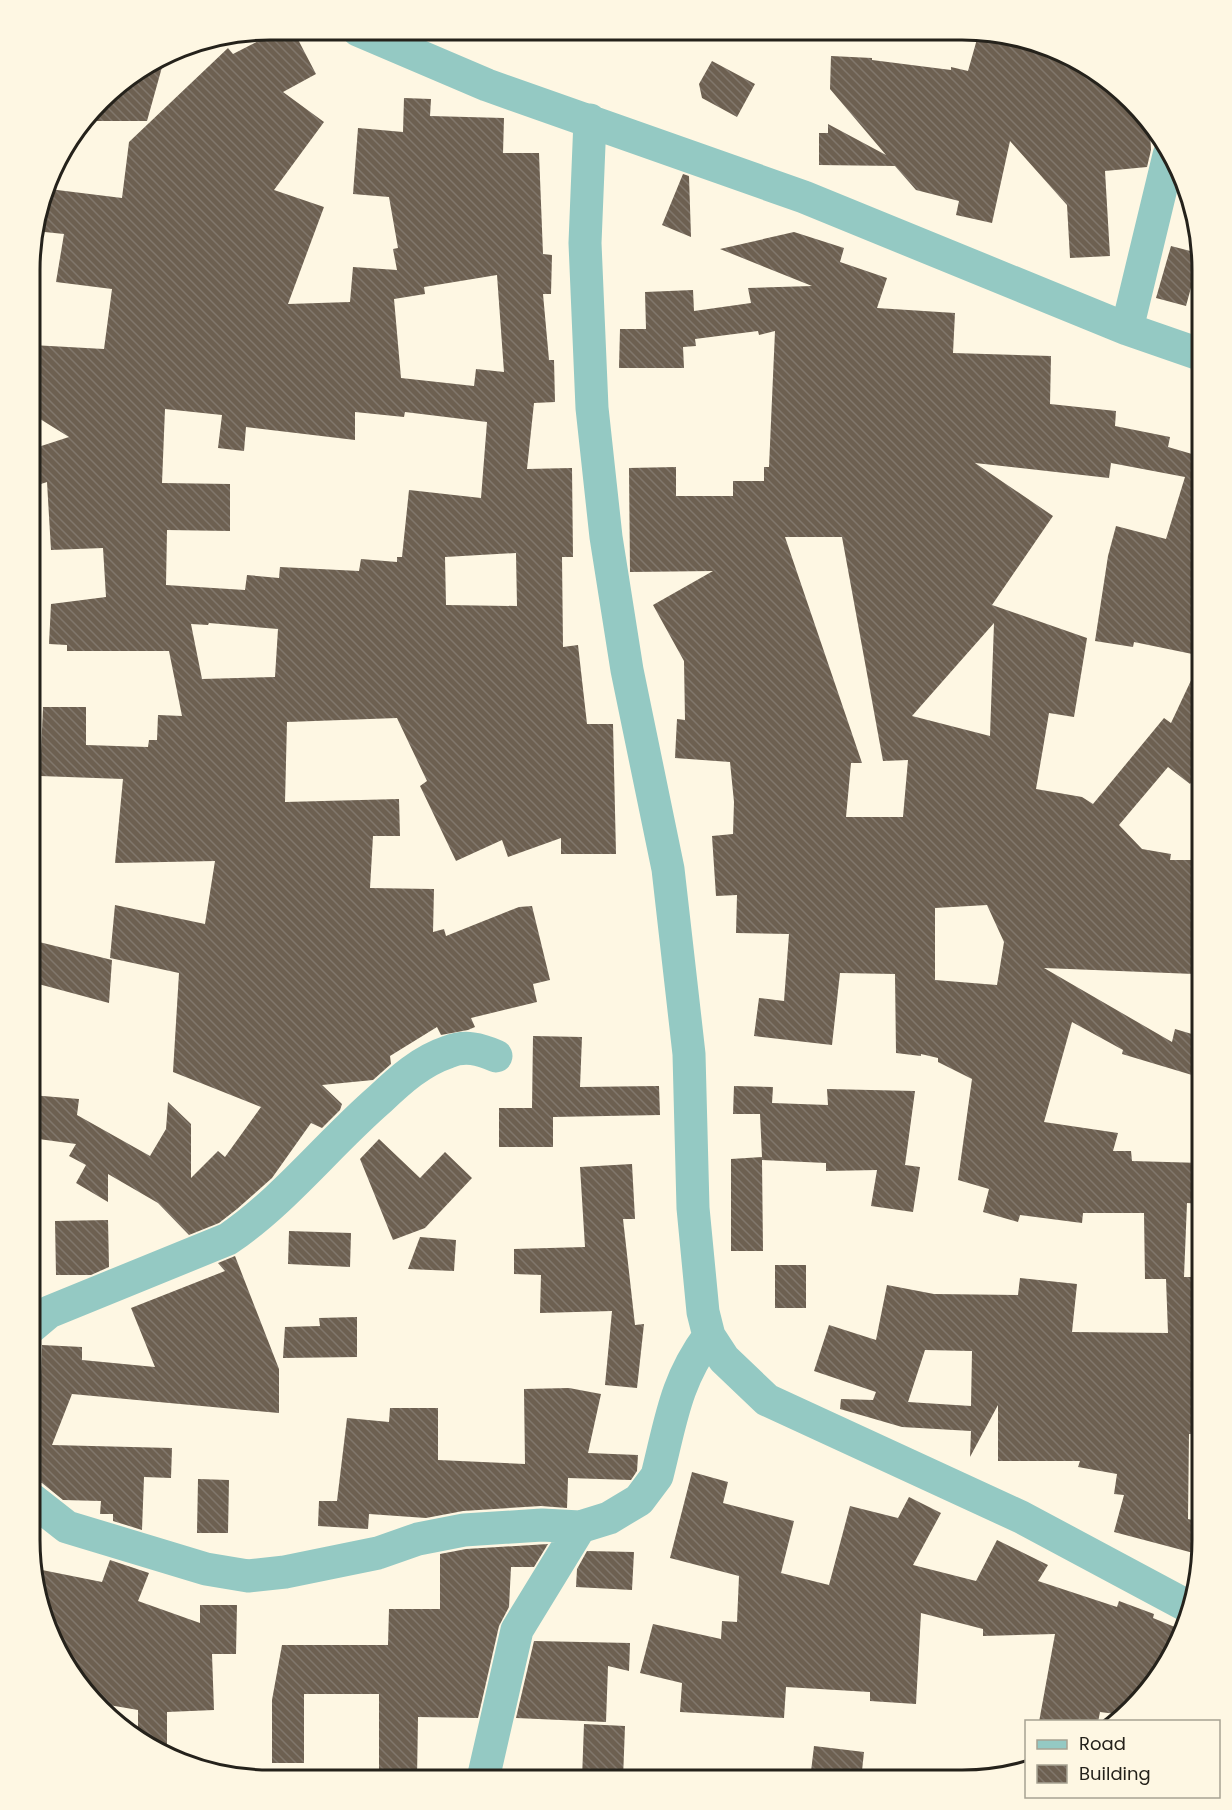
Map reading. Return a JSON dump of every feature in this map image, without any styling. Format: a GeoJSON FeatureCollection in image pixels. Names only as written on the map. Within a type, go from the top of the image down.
{"type":"FeatureCollection","features":[{"type":"Feature","properties":{"kind":"street"},"geometry":{"type":"LineString","coordinates":[[381,40],[487,85],[804,197],[1127,329],[1192,352]]}},
{"type":"Feature","properties":{"kind":"street"},"geometry":{"type":"LineString","coordinates":[[590,120],[585,243],[592,408],[606,537],[625,659],[668,869],[689,1054],[693,1208],[703,1312],[709,1336],[724,1359],[767,1400],[1021,1517],[1182,1603]]}},
{"type":"Feature","properties":{"kind":"street"},"geometry":{"type":"LineString","coordinates":[[1127,329],[1167,167]]}},
{"type":"Feature","properties":{"kind":"street"},"geometry":{"type":"LineString","coordinates":[[40,1320],[49,1312],[228,1239],[250,1224],[366,1111],[423,1064],[448,1051],[464,1048],[480,1049],[496,1056]]}},
{"type":"Feature","properties":{"kind":"street"},"geometry":{"type":"LineString","coordinates":[[40,1506],[67,1527],[206,1569],[248,1576],[285,1572],[378,1553],[418,1539],[464,1530],[542,1525],[580,1527],[609,1518],[639,1500],[650,1488],[657,1476],[678,1387],[692,1359],[709,1336]]}},
{"type":"Feature","properties":{"kind":"street"},"geometry":{"type":"LineString","coordinates":[[485,1770],[517,1630],[580,1527]]}},
{"type":"Feature","properties":{"kind":"building"},"geometry":{"type":"Polygon","coordinates":[[[298,40],[316,74],[283,92],[324,122],[274,190],[324,207],[288,304],[350,302],[353,267],[397,270],[393,249],[398,248],[389,197],[353,194],[358,128],[403,132],[404,98],[431,99],[430,116],[504,118],[503,153],[539,153],[543,254],[552,255],[551,294],[543,294],[549,360],[554,360],[555,402],[534,403],[527,469],[572,468],[573,557],[562,557],[563,647],[578,645],[587,724],[613,724],[616,854],[561,854],[561,838],[508,857],[502,840],[456,861],[420,786],[427,781],[397,718],[287,722],[285,802],[399,799],[400,836],[373,836],[370,888],[434,889],[433,932],[444,929],[446,936],[519,907],[532,906],[550,980],[533,984],[537,1002],[471,1018],[475,1027],[468,1030],[441,1035],[437,1027],[390,1056],[391,1064],[373,1080],[322,1085],[342,1104],[340,1110],[322,1128],[311,1123],[272,1178],[237,1209],[219,1223],[189,1235],[158,1203],[108,1174],[108,1202],[76,1183],[86,1165],[69,1156],[76,1144],[40,1139],[40,1096],[79,1099],[77,1115],[150,1156],[166,1129],[168,1102],[191,1124],[191,1178],[218,1151],[225,1157],[261,1107],[173,1072],[179,973],[110,958],[115,905],[205,924],[215,861],[115,863],[123,779],[40,776],[43,707],[86,707],[86,745],[148,747],[149,740],[157,740],[158,715],[182,716],[169,651],[67,651],[67,645],[49,644],[51,604],[106,597],[103,548],[51,550],[47,482],[40,484],[40,446],[69,437],[40,419],[40,345],[104,349],[112,289],[56,282],[64,234],[44,232],[56,190],[122,198],[129,142],[228,48],[233,54],[259,41],[298,40]],[[497,275],[424,287],[425,294],[394,299],[401,378],[474,386],[476,369],[504,372],[497,275]],[[165,409],[162,483],[230,484],[230,531],[167,530],[166,585],[245,590],[247,575],[279,578],[280,567],[359,571],[361,559],[397,562],[397,557],[402,557],[409,490],[481,498],[487,422],[405,412],[404,417],[355,412],[355,440],[246,427],[244,451],[218,448],[222,415],[165,409]],[[516,553],[445,557],[446,605],[517,606],[516,553]],[[209,623],[208,625],[191,624],[202,679],[275,677],[278,629],[209,623]]]}},
{"type":"Feature","properties":{"kind":"building"},"geometry":{"type":"Polygon","coordinates":[[[976,41],[1021,48],[1063,64],[1089,79],[1124,108],[1144,131],[1150,140],[1151,150],[1147,167],[1105,171],[1110,256],[1070,258],[1067,205],[1010,141],[992,223],[956,215],[959,201],[916,190],[895,166],[819,165],[819,133],[828,133],[828,124],[886,155],[830,89],[831,56],[872,58],[872,60],[951,70],[951,67],[968,71],[976,41]]]}},
{"type":"Feature","properties":{"kind":"building"},"geometry":{"type":"Polygon","coordinates":[[[712,61],[755,84],[737,117],[702,98],[699,84],[712,61]]]}},
{"type":"Feature","properties":{"kind":"building"},"geometry":{"type":"Polygon","coordinates":[[[162,68],[147,121],[96,121],[131,88],[162,68]]]}},
{"type":"Feature","properties":{"kind":"building"},"geometry":{"type":"Polygon","coordinates":[[[683,174],[689,176],[691,237],[662,225],[683,174]]]}},
{"type":"Feature","properties":{"kind":"building"},"geometry":{"type":"Polygon","coordinates":[[[794,232],[844,248],[840,262],[887,278],[877,308],[955,313],[953,353],[1051,356],[1050,404],[1116,411],[1115,426],[1170,437],[1168,447],[1192,454],[1192,654],[1134,642],[1133,647],[1095,641],[1108,556],[1116,526],[1166,539],[1185,477],[1111,463],[1109,478],[975,463],[1053,516],[992,605],[1087,638],[1074,717],[1049,713],[1036,789],[1082,797],[1093,804],[1164,718],[1171,723],[1192,678],[1192,782],[1190,784],[1168,767],[1119,825],[1142,849],[1171,854],[1170,860],[1192,860],[1192,974],[1044,968],[1172,1042],[1175,1029],[1192,1034],[1192,1075],[1122,1054],[1123,1050],[1072,1022],[1044,1122],[1118,1133],[1113,1151],[1131,1151],[1132,1161],[1192,1163],[1192,1203],[1187,1203],[1184,1277],[1192,1277],[1192,1434],[1189,1434],[1188,1519],[1192,1520],[1191,1552],[1114,1532],[1124,1495],[1114,1494],[1117,1474],[1078,1467],[1080,1461],[998,1461],[998,1405],[970,1457],[971,1431],[902,1427],[840,1409],[841,1399],[873,1400],[876,1392],[814,1371],[829,1325],[876,1340],[887,1285],[934,1294],[1018,1295],[1020,1278],[1077,1284],[1072,1332],[1168,1333],[1166,1279],[1145,1279],[1144,1213],[1083,1213],[1082,1223],[1020,1215],[1018,1222],[983,1212],[989,1189],[958,1180],[972,1079],[938,1062],[938,1058],[921,1054],[921,1056],[896,1053],[895,974],[840,973],[832,1045],[754,1036],[759,998],[784,1001],[789,934],[736,933],[737,895],[716,896],[712,836],[733,834],[734,802],[730,762],[675,758],[677,719],[685,720],[684,661],[653,605],[713,571],[630,572],[629,468],[676,467],[676,496],[733,496],[733,481],[764,481],[764,467],[769,467],[775,331],[759,335],[758,331],[695,339],[696,346],[683,347],[684,368],[619,368],[620,329],[646,329],[645,292],[693,290],[694,311],[751,303],[748,288],[812,286],[720,249],[794,232]],[[785,537],[862,763],[851,763],[846,817],[903,817],[908,760],[883,761],[842,537],[785,537]],[[994,623],[912,716],[990,736],[994,623]],[[987,905],[935,908],[935,980],[997,985],[1004,942],[987,905]],[[925,1350],[908,1402],[971,1406],[972,1351],[925,1350]]]}},
{"type":"Feature","properties":{"kind":"building"},"geometry":{"type":"Polygon","coordinates":[[[1171,246],[1191,251],[1192,284],[1186,306],[1156,298],[1171,246]]]}},
{"type":"Feature","properties":{"kind":"building"},"geometry":{"type":"Polygon","coordinates":[[[40,942],[112,960],[109,1003],[40,984],[40,942]]]}},
{"type":"Feature","properties":{"kind":"building"},"geometry":{"type":"Polygon","coordinates":[[[533,1036],[582,1037],[580,1087],[659,1086],[660,1115],[553,1117],[553,1147],[499,1147],[499,1108],[532,1108],[533,1036]]]}},
{"type":"Feature","properties":{"kind":"building"},"geometry":{"type":"Polygon","coordinates":[[[734,1086],[773,1087],[772,1103],[828,1105],[827,1089],[915,1091],[905,1165],[920,1167],[913,1212],[871,1206],[877,1170],[826,1171],[826,1163],[762,1160],[763,1251],[731,1251],[731,1159],[762,1157],[760,1114],[733,1114],[734,1086]]]}},
{"type":"Feature","properties":{"kind":"building"},"geometry":{"type":"Polygon","coordinates":[[[379,1139],[420,1178],[445,1152],[472,1178],[425,1228],[393,1240],[360,1159],[379,1139]]]}},
{"type":"Feature","properties":{"kind":"building"},"geometry":{"type":"Polygon","coordinates":[[[632,1164],[635,1219],[623,1219],[635,1325],[644,1324],[637,1388],[605,1385],[612,1311],[540,1313],[541,1275],[514,1274],[514,1249],[585,1247],[580,1167],[632,1164]]]}},
{"type":"Feature","properties":{"kind":"building"},"geometry":{"type":"Polygon","coordinates":[[[108,1220],[109,1267],[91,1275],[56,1275],[55,1221],[108,1220]]]}},
{"type":"Feature","properties":{"kind":"building"},"geometry":{"type":"Polygon","coordinates":[[[289,1231],[351,1233],[350,1267],[288,1264],[289,1231]]]}},
{"type":"Feature","properties":{"kind":"building"},"geometry":{"type":"Polygon","coordinates":[[[420,1237],[456,1240],[454,1271],[408,1269],[420,1237]]]}},
{"type":"Feature","properties":{"kind":"building"},"geometry":{"type":"Polygon","coordinates":[[[235,1256],[279,1369],[279,1413],[72,1394],[52,1445],[172,1448],[171,1478],[144,1477],[142,1530],[113,1521],[113,1514],[100,1514],[101,1501],[63,1500],[40,1482],[42,1345],[82,1347],[82,1360],[155,1367],[131,1308],[225,1271],[218,1263],[235,1256]]]}},
{"type":"Feature","properties":{"kind":"building"},"geometry":{"type":"Polygon","coordinates":[[[775,1265],[806,1265],[806,1308],[775,1308],[775,1265]]]}},
{"type":"Feature","properties":{"kind":"building"},"geometry":{"type":"Polygon","coordinates":[[[357,1317],[357,1357],[283,1358],[285,1327],[320,1326],[319,1318],[357,1317]]]}},
{"type":"Feature","properties":{"kind":"building"},"geometry":{"type":"Polygon","coordinates":[[[569,1388],[601,1394],[588,1453],[638,1455],[637,1471],[631,1480],[568,1478],[567,1508],[541,1506],[463,1511],[426,1518],[369,1514],[368,1529],[318,1526],[319,1501],[337,1501],[347,1418],[389,1422],[390,1408],[438,1408],[438,1460],[525,1464],[524,1389],[569,1388]]]}},
{"type":"Feature","properties":{"kind":"building"},"geometry":{"type":"Polygon","coordinates":[[[692,1472],[728,1482],[723,1503],[794,1521],[781,1573],[829,1585],[850,1506],[898,1518],[909,1497],[941,1513],[913,1565],[976,1581],[997,1540],[1048,1565],[1038,1581],[1117,1607],[1119,1601],[1154,1614],[1153,1618],[1174,1627],[1161,1654],[1144,1679],[1111,1713],[1100,1712],[1098,1720],[1039,1720],[1055,1634],[983,1636],[983,1629],[921,1613],[916,1704],[870,1701],[870,1692],[786,1687],[784,1718],[680,1712],[682,1683],[640,1673],[653,1624],[721,1639],[722,1621],[737,1622],[739,1576],[670,1558],[692,1472]]]}},
{"type":"Feature","properties":{"kind":"building"},"geometry":{"type":"Polygon","coordinates":[[[198,1479],[229,1480],[228,1533],[197,1533],[198,1479]]]}},
{"type":"Feature","properties":{"kind":"building"},"geometry":{"type":"Polygon","coordinates":[[[548,1544],[534,1567],[511,1567],[509,1607],[499,1626],[478,1718],[418,1717],[417,1770],[379,1770],[379,1694],[304,1694],[304,1763],[272,1763],[272,1700],[282,1645],[388,1645],[389,1609],[440,1609],[440,1554],[466,1549],[548,1544]]]}},
{"type":"Feature","properties":{"kind":"building"},"geometry":{"type":"Polygon","coordinates":[[[587,1551],[634,1552],[632,1590],[576,1587],[577,1569],[587,1551]]]}},
{"type":"Feature","properties":{"kind":"building"},"geometry":{"type":"Polygon","coordinates":[[[110,1560],[149,1573],[138,1601],[200,1623],[200,1605],[237,1605],[236,1654],[212,1654],[214,1710],[167,1712],[167,1745],[138,1727],[138,1710],[112,1706],[79,1667],[58,1627],[48,1599],[42,1570],[102,1582],[110,1560]]]}},
{"type":"Feature","properties":{"kind":"building"},"geometry":{"type":"Polygon","coordinates":[[[534,1641],[630,1643],[629,1671],[608,1666],[606,1722],[516,1718],[534,1641]]]}},
{"type":"Feature","properties":{"kind":"building"},"geometry":{"type":"Polygon","coordinates":[[[584,1724],[625,1726],[623,1770],[582,1770],[584,1724]]]}},
{"type":"Feature","properties":{"kind":"building"},"geometry":{"type":"Polygon","coordinates":[[[814,1746],[864,1752],[862,1770],[811,1770],[814,1746]]]}}]}
